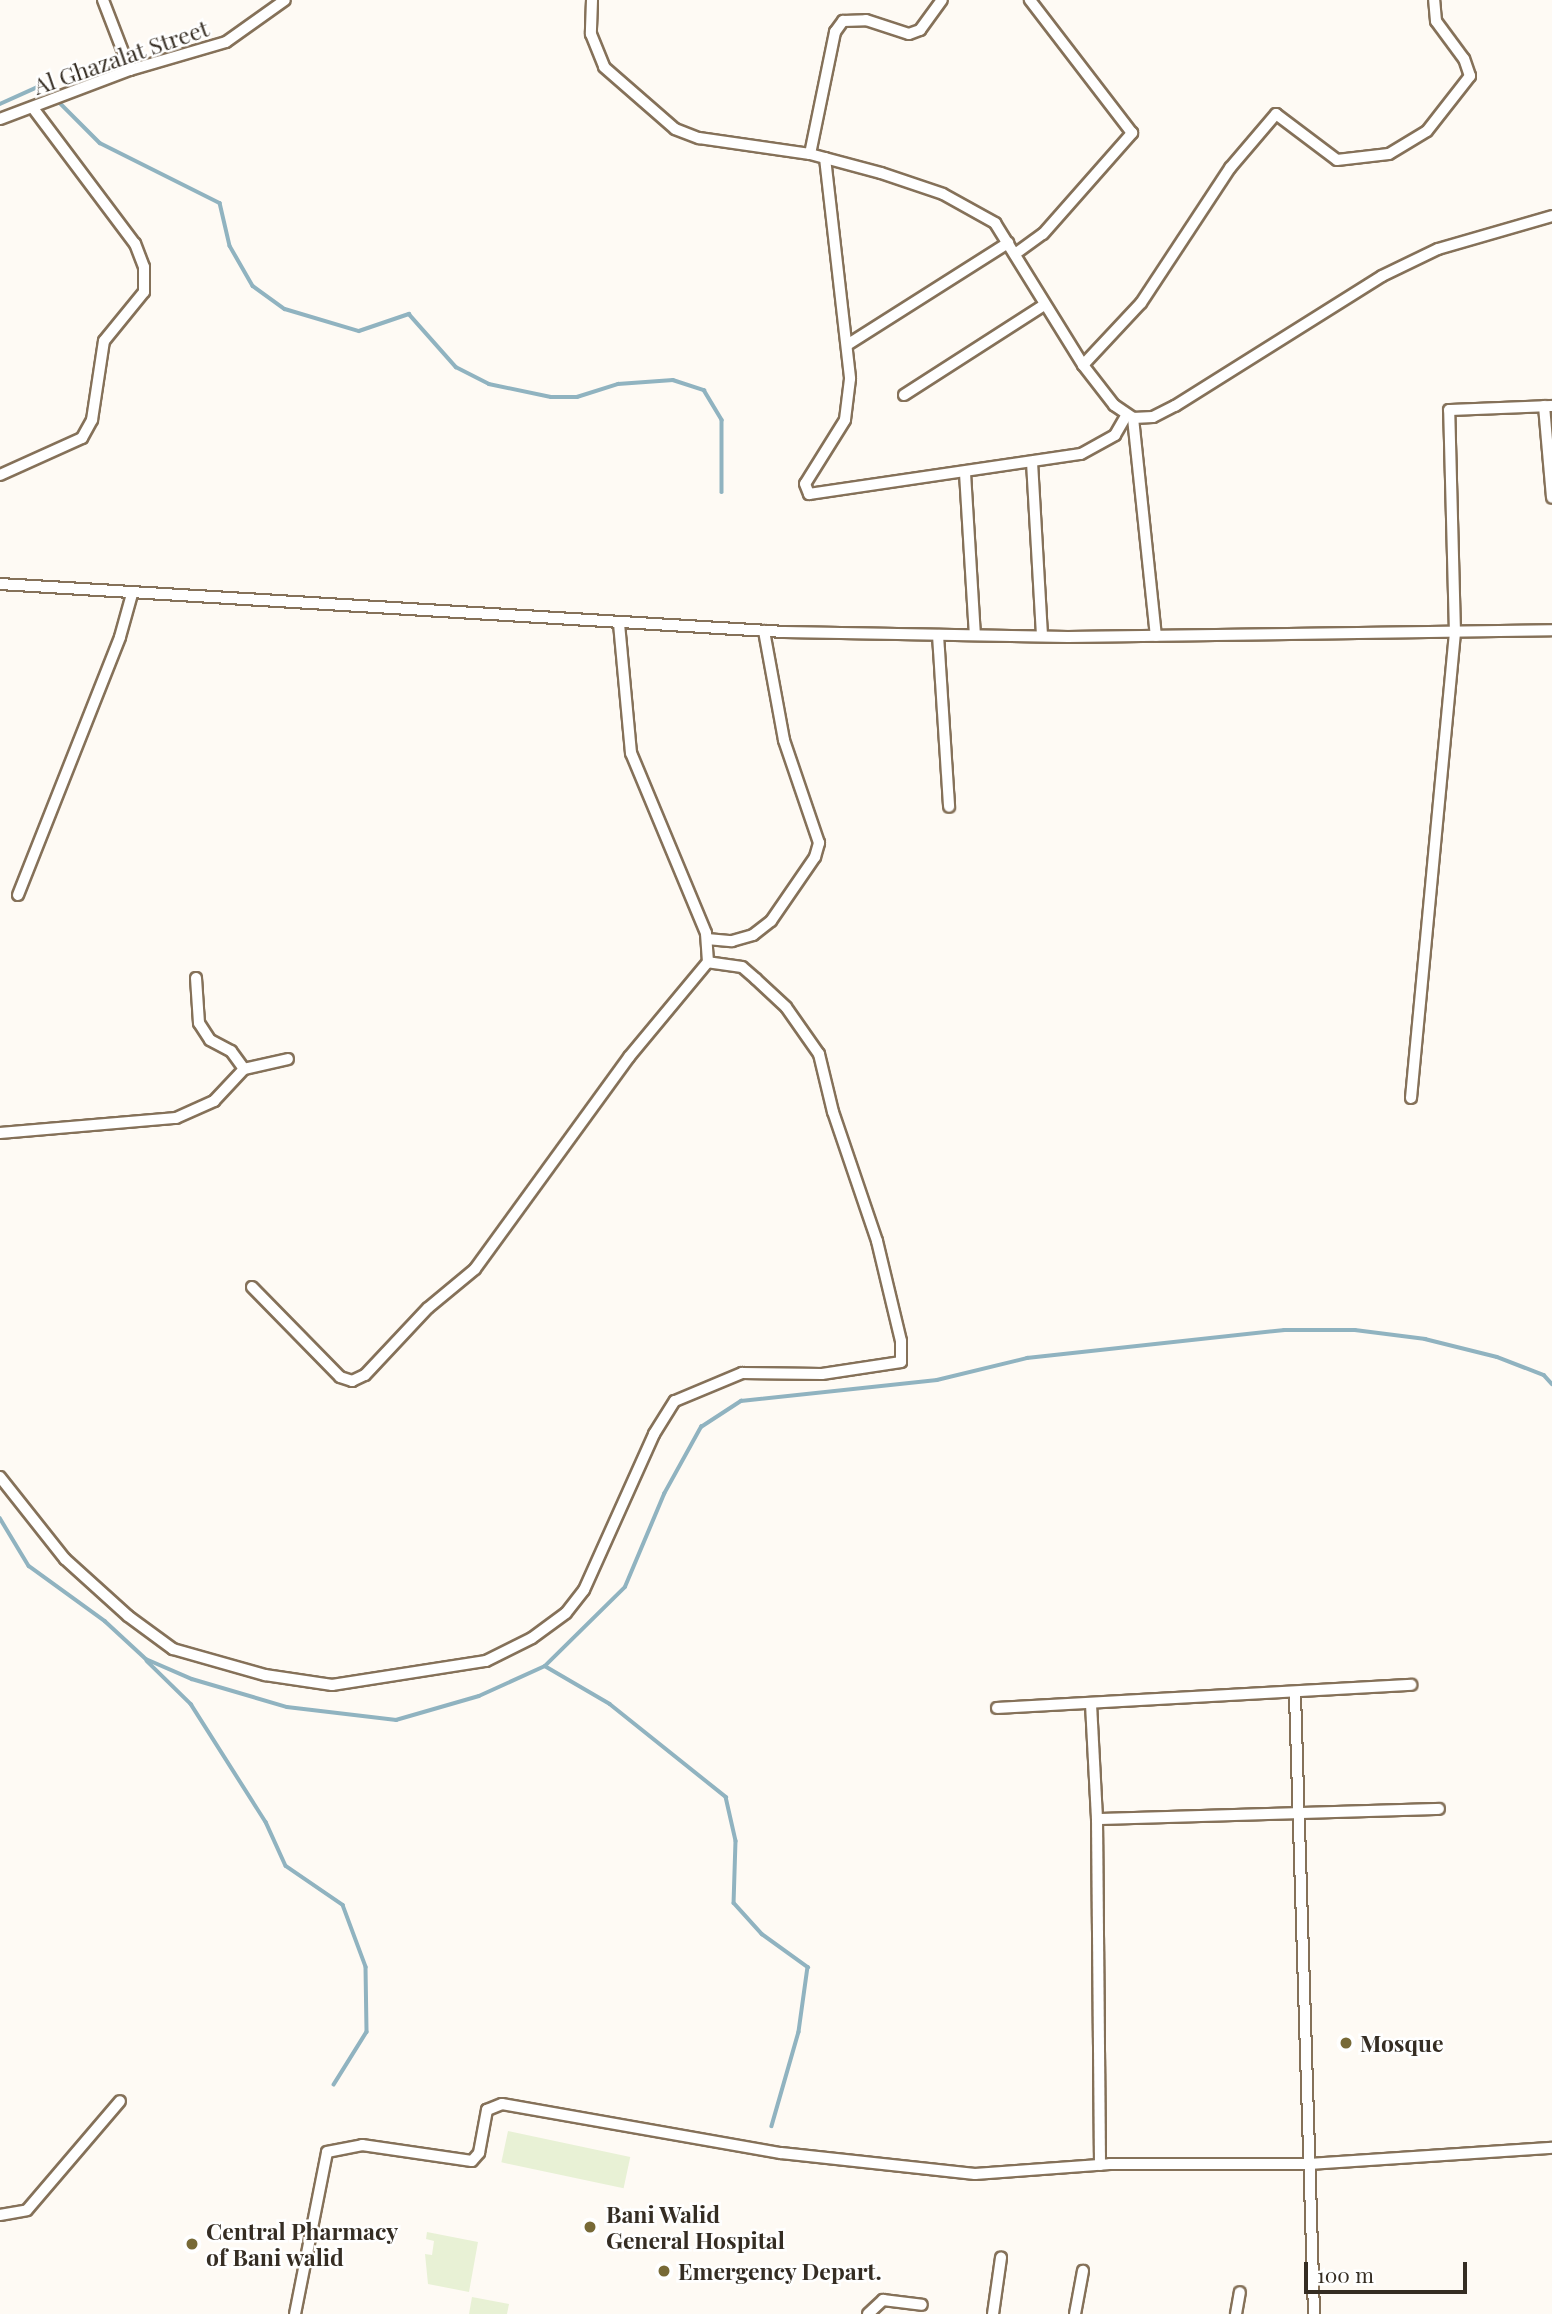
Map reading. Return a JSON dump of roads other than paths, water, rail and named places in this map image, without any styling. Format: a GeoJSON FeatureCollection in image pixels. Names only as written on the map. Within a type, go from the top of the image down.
{"type":"FeatureCollection","features":[{"type":"Feature","properties":{"kind":"street"},"geometry":{"type":"LineString","coordinates":[[103,0],[130,70]]}},
{"type":"Feature","properties":{"kind":"street","name":"Al Ghazalat Street"},"geometry":{"type":"LineString","coordinates":[[0,119],[130,70],[226,42],[285,0]]}},
{"type":"Feature","properties":{"kind":"street"},"geometry":{"type":"LineString","coordinates":[[592,0],[592,34],[604,67],[675,129],[699,138],[825,158],[965,204],[995,223],[1083,365],[1130,417],[1156,636]]}},
{"type":"Feature","properties":{"kind":"street"},"geometry":{"type":"LineString","coordinates":[[810,154],[835,32],[843,21],[866,20],[909,34],[920,30],[942,0]]}},
{"type":"Feature","properties":{"kind":"street"},"geometry":{"type":"LineString","coordinates":[[1015,254],[1042,234],[1132,133],[1030,0]]}},
{"type":"Feature","properties":{"kind":"street"},"geometry":{"type":"LineString","coordinates":[[1083,365],[1141,303],[1230,167],[1276,114],[1337,160],[1388,154],[1427,131],[1470,76],[1464,59],[1436,21],[1434,0]]}},
{"type":"Feature","properties":{"kind":"street"},"geometry":{"type":"LineString","coordinates":[[0,475],[82,438],[92,420],[104,341],[144,292],[144,267],[135,244],[33,108]]}},
{"type":"Feature","properties":{"kind":"street"},"geometry":{"type":"LineString","coordinates":[[825,158],[850,379],[845,420],[805,484],[809,494],[965,473],[1032,462],[1102,446],[1130,417]]}},
{"type":"Feature","properties":{"kind":"street"},"geometry":{"type":"LineString","coordinates":[[1130,417],[1153,417],[1175,406],[1265,346],[1416,259],[1519,222],[1552,216]]}},
{"type":"Feature","properties":{"kind":"street"},"geometry":{"type":"LineString","coordinates":[[847,345],[1008,243]]}},
{"type":"Feature","properties":{"kind":"street"},"geometry":{"type":"LineString","coordinates":[[904,395],[1044,305]]}},
{"type":"Feature","properties":{"kind":"street"},"geometry":{"type":"LineString","coordinates":[[1411,1098],[1455,633],[1449,410],[1548,406],[1552,498]]}},
{"type":"Feature","properties":{"kind":"street"},"geometry":{"type":"LineString","coordinates":[[1032,462],[1042,636]]}},
{"type":"Feature","properties":{"kind":"street"},"geometry":{"type":"LineString","coordinates":[[965,473],[975,635]]}},
{"type":"Feature","properties":{"kind":"street"},"geometry":{"type":"LineString","coordinates":[[0,584],[132,594],[303,600],[764,631],[1156,636],[1552,630]]}},
{"type":"Feature","properties":{"kind":"street"},"geometry":{"type":"LineString","coordinates":[[18,895],[120,637],[132,594]]}},
{"type":"Feature","properties":{"kind":"street"},"geometry":{"type":"LineString","coordinates":[[252,1287],[340,1377],[352,1381],[365,1376],[428,1308],[475,1269],[629,1057],[708,962],[708,939],[631,754],[619,622]]}},
{"type":"Feature","properties":{"kind":"street"},"geometry":{"type":"LineString","coordinates":[[708,939],[732,941],[753,935],[771,921],[815,857],[819,843],[784,740],[764,631]]}},
{"type":"Feature","properties":{"kind":"street"},"geometry":{"type":"LineString","coordinates":[[938,635],[949,807]]}},
{"type":"Feature","properties":{"kind":"street"},"geometry":{"type":"LineString","coordinates":[[0,1477],[65,1559],[128,1616],[173,1649],[265,1675],[332,1685],[486,1661],[533,1638],[566,1613],[584,1590],[648,1445],[675,1401],[742,1373],[822,1374],[901,1362],[901,1340],[877,1241],[833,1112],[820,1054],[786,1007],[742,967],[708,962]]}},
{"type":"Feature","properties":{"kind":"street"},"geometry":{"type":"LineString","coordinates":[[196,978],[199,1023],[210,1040],[231,1051],[244,1069]]}},
{"type":"Feature","properties":{"kind":"street"},"geometry":{"type":"LineString","coordinates":[[0,1133],[176,1118],[214,1101],[244,1069],[288,1059]]}},
{"type":"Feature","properties":{"kind":"street"},"geometry":{"type":"LineString","coordinates":[[997,1708],[1295,1695],[1411,1685]]}},
{"type":"Feature","properties":{"kind":"street"},"geometry":{"type":"LineString","coordinates":[[1295,1695],[1314,2314]]}},
{"type":"Feature","properties":{"kind":"street"},"geometry":{"type":"LineString","coordinates":[[1091,1704],[1097,1819],[1100,2165]]}},
{"type":"Feature","properties":{"kind":"street"},"geometry":{"type":"LineString","coordinates":[[1097,1819],[1439,1809]]}},
{"type":"Feature","properties":{"kind":"street"},"geometry":{"type":"LineString","coordinates":[[0,2215],[27,2210],[120,2101]]}},
{"type":"Feature","properties":{"kind":"street"},"geometry":{"type":"LineString","coordinates":[[295,2314],[327,2152],[362,2146],[472,2161],[479,2153],[486,2110],[492,2105],[519,2106],[781,2153],[946,2173],[1001,2174],[1100,2165],[1309,2164],[1552,2148]]}},
{"type":"Feature","properties":{"kind":"street"},"geometry":{"type":"LineString","coordinates":[[993,2314],[1001,2258]]}},
{"type":"Feature","properties":{"kind":"street"},"geometry":{"type":"LineString","coordinates":[[1075,2314],[1083,2271]]}},
{"type":"Feature","properties":{"kind":"street"},"geometry":{"type":"LineString","coordinates":[[1236,2314],[1240,2292]]}},
{"type":"Feature","properties":{"kind":"street"},"geometry":{"type":"LineString","coordinates":[[868,2314],[883,2300],[922,2305]]}},
{"type":"Feature","properties":{"kind":"waterway"},"geometry":{"type":"LineString","coordinates":[[0,104],[42,85],[100,143],[220,203],[230,246],[253,286],[285,309],[359,331],[409,314],[456,367],[489,384],[551,397],[577,397],[618,384],[673,380],[704,390],[722,420],[722,492]]}},
{"type":"Feature","properties":{"kind":"waterway"},"geometry":{"type":"LineString","coordinates":[[0,1518],[29,1566],[105,1621],[146,1659],[192,1679],[287,1707],[396,1720],[479,1696],[545,1666],[625,1587],[664,1494],[701,1427],[741,1401],[937,1380],[1027,1358],[1284,1330],[1355,1330],[1425,1339],[1497,1357],[1544,1375],[1552,1384]]}},
{"type":"Feature","properties":{"kind":"waterway"},"geometry":{"type":"LineString","coordinates":[[147,1661],[191,1704],[266,1822],[286,1866],[343,1905],[366,1967],[367,2032],[334,2085]]}},
{"type":"Feature","properties":{"kind":"waterway"},"geometry":{"type":"LineString","coordinates":[[545,1666],[610,1704],[726,1797],[736,1841],[734,1903],[762,1934],[808,1967],[799,2032],[772,2126]]}},
{"type":"Feature","properties":{"kind":"place","name":"Mosque"},"geometry":{"type":"Point","coordinates":[1346,2043]}},
{"type":"Feature","properties":{"kind":"place","name":"Bani Walid General Hospital"},"geometry":{"type":"Point","coordinates":[590,2227]}},
{"type":"Feature","properties":{"kind":"place","name":"Central Pharmacy of Bani walid"},"geometry":{"type":"Point","coordinates":[192,2244]}},
{"type":"Feature","properties":{"kind":"place","name":"Emergency Depart."},"geometry":{"type":"Point","coordinates":[664,2271]}}]}
